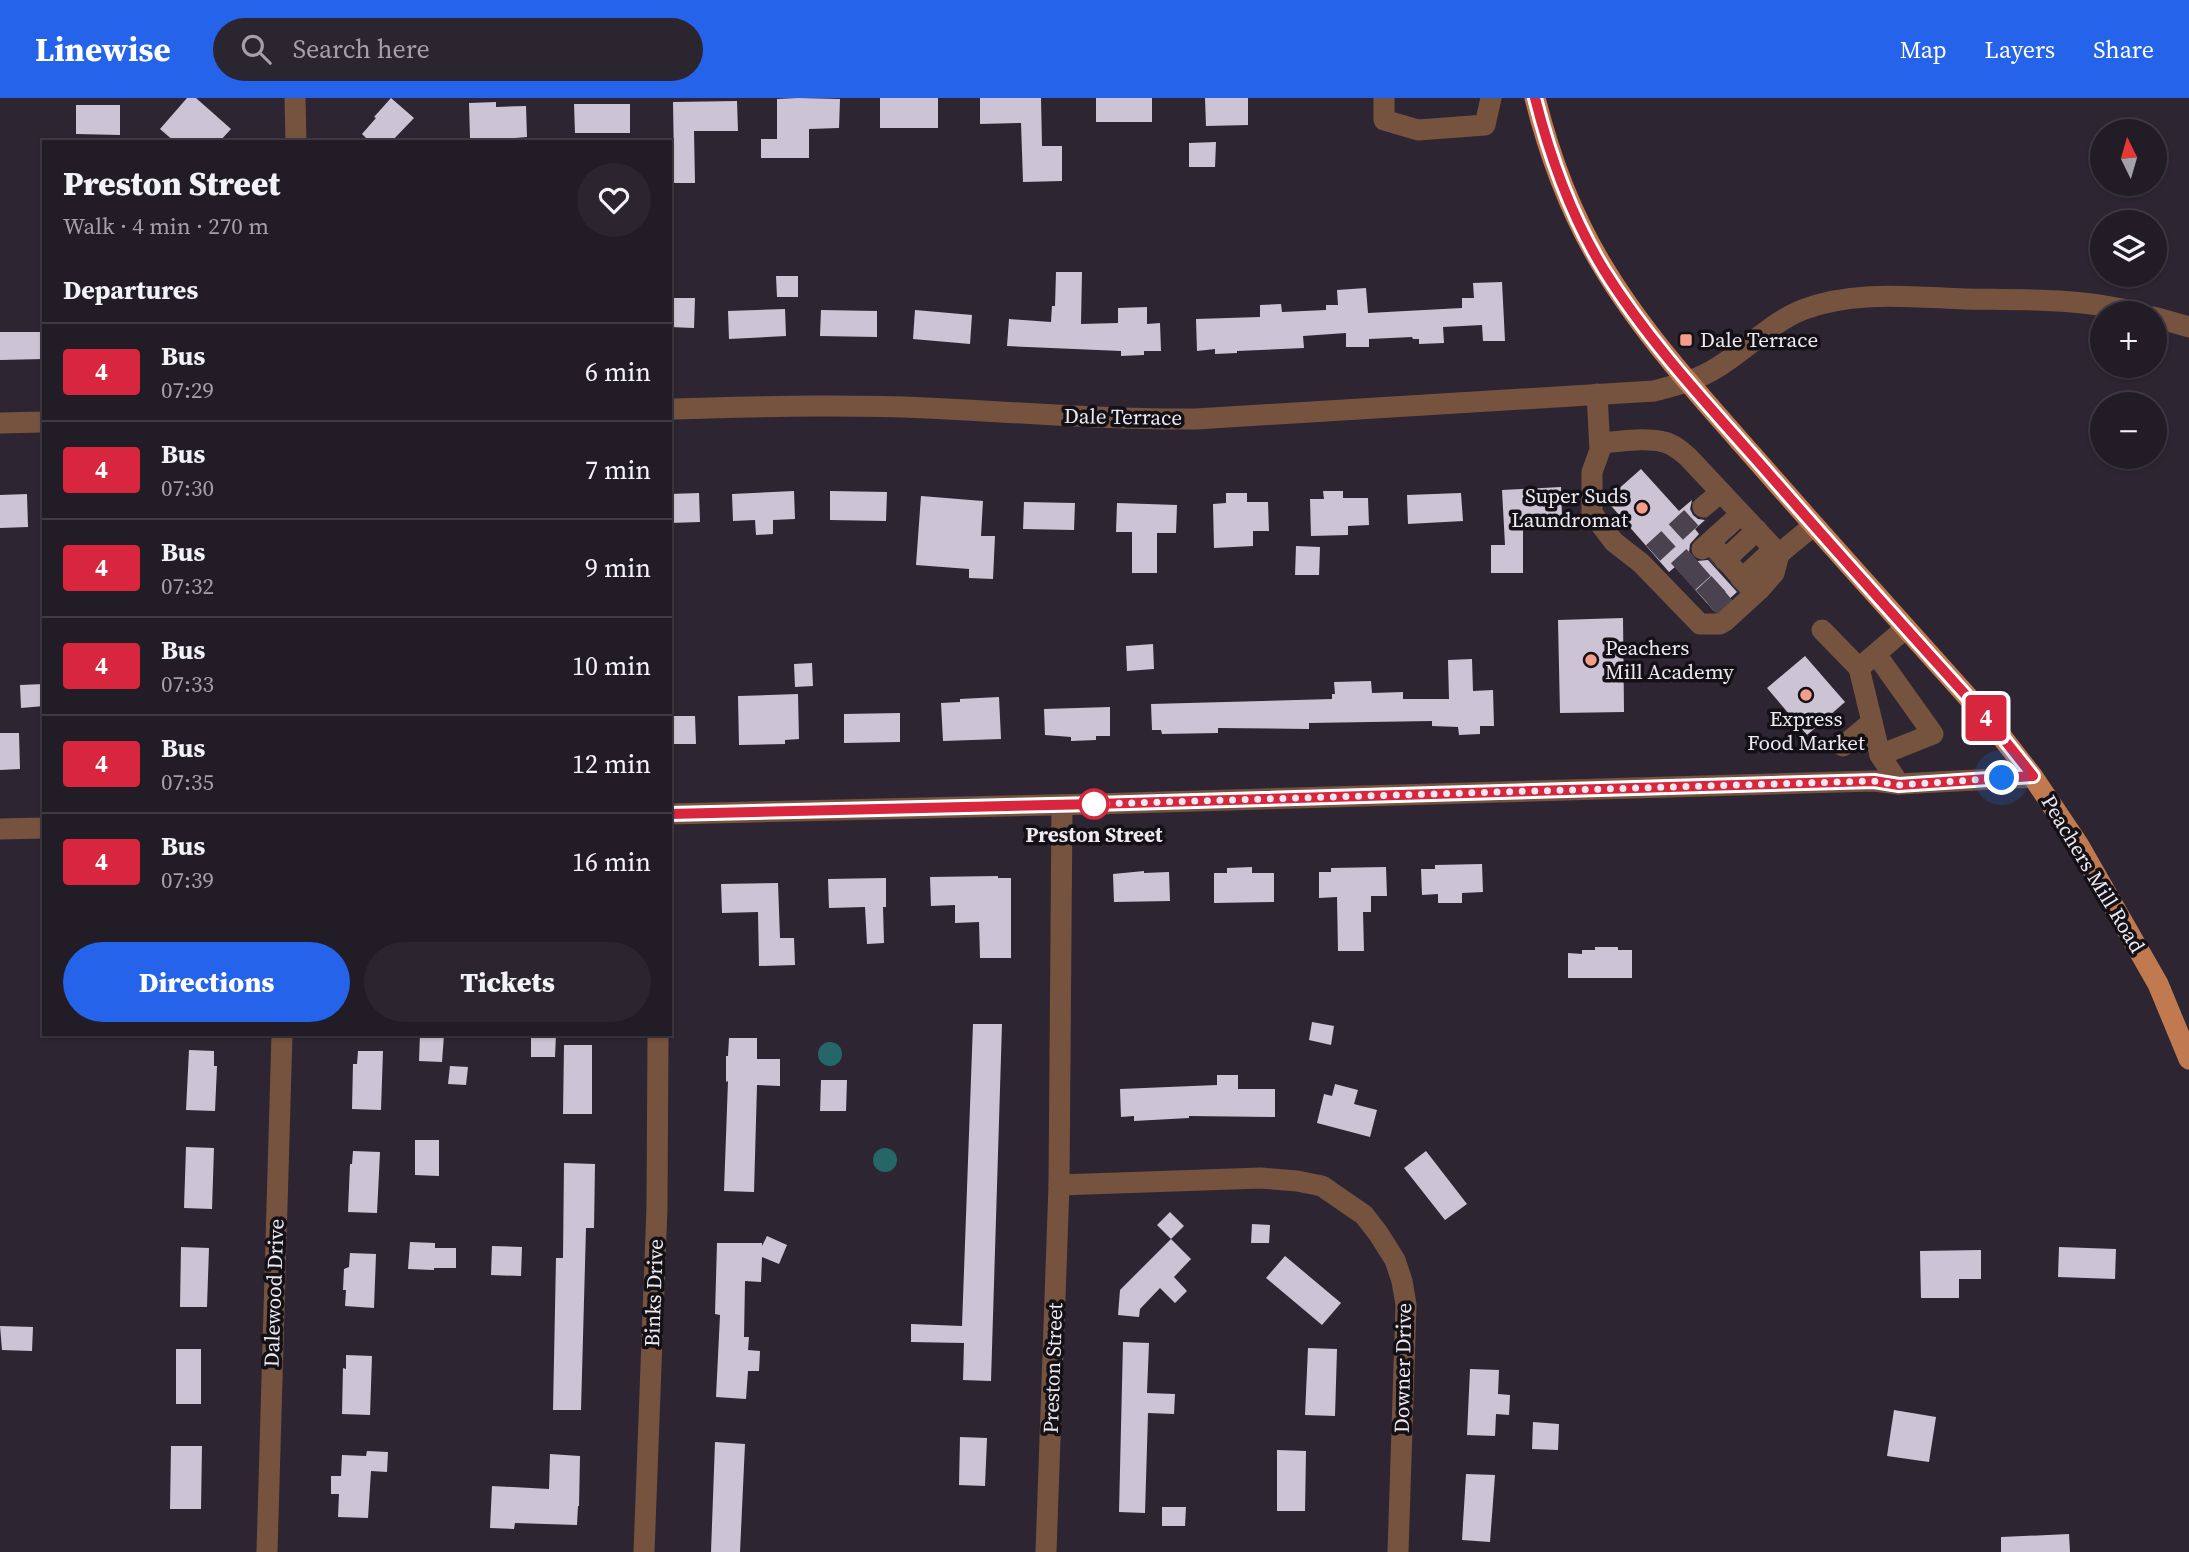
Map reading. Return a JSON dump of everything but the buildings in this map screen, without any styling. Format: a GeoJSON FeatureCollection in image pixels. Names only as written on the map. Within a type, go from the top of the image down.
{"type":"FeatureCollection","features":[{"type":"Feature","properties":{"kind":"main road","name":"Peachers Mill Road"},"geometry":{"type":"LineString","coordinates":[[1535,98],[1554,165],[1579,220],[1604,269],[1633,312],[1689,382],[1991,723],[2033,776],[2078,844],[2158,984],[2189,1059]]}},
{"type":"Feature","properties":{"kind":"street"},"geometry":{"type":"LineString","coordinates":[[295,98],[296,140]]}},
{"type":"Feature","properties":{"kind":"street"},"geometry":{"type":"LineString","coordinates":[[1384,98],[1384,120],[1418,130],[1485,125],[1491,98]]}},
{"type":"Feature","properties":{"kind":"street","name":"Dale Terrace"},"geometry":{"type":"LineString","coordinates":[[672,409],[850,406],[1126,419],[1196,419],[1654,391],[1689,382],[1718,367],[1800,311],[1836,301],[1879,297],[2048,300],[2090,304]]}},
{"type":"Feature","properties":{"kind":"street"},"geometry":{"type":"LineString","coordinates":[[2167,321],[2189,327]]}},
{"type":"Feature","properties":{"kind":"street"},"geometry":{"type":"LineString","coordinates":[[1597,394],[1600,450],[1592,472],[1592,513],[1614,542],[1647,558],[1667,591],[1695,600],[1720,624],[1728,569],[1741,514]]}},
{"type":"Feature","properties":{"kind":"street"},"geometry":{"type":"LineString","coordinates":[[0,423],[42,422]]}},
{"type":"Feature","properties":{"kind":"street"},"geometry":{"type":"LineString","coordinates":[[1600,443],[1651,440],[1676,447],[1777,552]]}},
{"type":"Feature","properties":{"kind":"street"},"geometry":{"type":"LineString","coordinates":[[1703,507],[1721,492]]}},
{"type":"Feature","properties":{"kind":"street"},"geometry":{"type":"LineString","coordinates":[[1728,569],[1777,552],[1814,525]]}},
{"type":"Feature","properties":{"kind":"street"},"geometry":{"type":"LineString","coordinates":[[1728,569],[1757,530]]}},
{"type":"Feature","properties":{"kind":"street"},"geometry":{"type":"LineString","coordinates":[[1667,591],[1695,600]]}},
{"type":"Feature","properties":{"kind":"street"},"geometry":{"type":"LineString","coordinates":[[1867,661],[1906,628]]}},
{"type":"Feature","properties":{"kind":"street"},"geometry":{"type":"LineString","coordinates":[[1822,630],[1867,661],[1933,734],[1880,755]]}},
{"type":"Feature","properties":{"kind":"street"},"geometry":{"type":"LineString","coordinates":[[1867,661],[1872,722],[1880,755],[1899,785]]}},
{"type":"Feature","properties":{"kind":"street"},"geometry":{"type":"LineString","coordinates":[[1843,746],[1872,722]]}},
{"type":"Feature","properties":{"kind":"street"},"geometry":{"type":"LineString","coordinates":[[672,814],[1874,781],[1899,785],[2033,776]]}},
{"type":"Feature","properties":{"kind":"street","name":"Preston Street"},"geometry":{"type":"LineString","coordinates":[[1046,1552],[1059,1185],[1062,805]]}},
{"type":"Feature","properties":{"kind":"street"},"geometry":{"type":"LineString","coordinates":[[0,829],[42,828]]}},
{"type":"Feature","properties":{"kind":"street","name":"Dalewood Drive"},"geometry":{"type":"LineString","coordinates":[[267,1552],[282,1036]]}},
{"type":"Feature","properties":{"kind":"street","name":"Binks Drive"},"geometry":{"type":"LineString","coordinates":[[644,1552],[657,1207],[658,1036]]}},
{"type":"Feature","properties":{"kind":"street","name":"Downer Drive"},"geometry":{"type":"LineString","coordinates":[[1059,1185],[1261,1178],[1297,1181],[1322,1186],[1364,1215],[1395,1260],[1406,1305],[1398,1552]]}},
{"type":"Feature","properties":{"kind":"shaded area"},"geometry":{"type":"Polygon","coordinates":[[[830,1042],[839,1045],[842,1054],[839,1063],[830,1066],[821,1063],[818,1054],[821,1045],[830,1042]]]}},
{"type":"Feature","properties":{"kind":"shaded area"},"geometry":{"type":"Polygon","coordinates":[[[885,1148],[894,1151],[897,1160],[894,1169],[885,1172],[876,1169],[873,1160],[876,1151],[885,1148]]]}},
{"type":"Feature","properties":{"kind":"tunnel"},"geometry":{"type":"LineString","coordinates":[[1653,553],[1703,507]]}},
{"type":"Feature","properties":{"kind":"tunnel"},"geometry":{"type":"LineString","coordinates":[[1678,571],[1702,549]]}},
{"type":"Feature","properties":{"kind":"tunnel"},"geometry":{"type":"LineString","coordinates":[[1688,582],[1712,561]]}},
{"type":"Feature","properties":{"kind":"tunnel"},"geometry":{"type":"LineString","coordinates":[[1703,598],[1726,577]]}},
{"type":"Feature","properties":{"kind":"tunnel"},"geometry":{"type":"LineString","coordinates":[[1714,611],[1738,590]]}},
{"type":"Feature","properties":{"kind":"bus line","name":"4"},"geometry":{"type":"LineString","coordinates":[[672,814],[1874,781],[1899,785],[2033,776],[1991,723],[1689,382],[1633,312],[1604,269],[1579,220],[1554,165],[1535,98]]}},
{"type":"Feature","properties":{"kind":"place","name":"Dale Terrace"},"geometry":{"type":"Point","coordinates":[1686,340]}},
{"type":"Feature","properties":{"kind":"place","name":"Super Suds Laundromat"},"geometry":{"type":"Point","coordinates":[1642,508]}},
{"type":"Feature","properties":{"kind":"place","name":"Peachers Mill Academy"},"geometry":{"type":"Point","coordinates":[1591,660]}},
{"type":"Feature","properties":{"kind":"place","name":"Express Food Market"},"geometry":{"type":"Point","coordinates":[1806,695]}},
{"type":"Feature","properties":{"kind":"place","name":"Preston Street"},"geometry":{"type":"Point","coordinates":[1094,804]}},
{"type":"Feature","properties":{"kind":"route"},"geometry":{"type":"LineString","coordinates":[[1094,804],[1874,781],[1899,785],[2002,778]]}}]}
